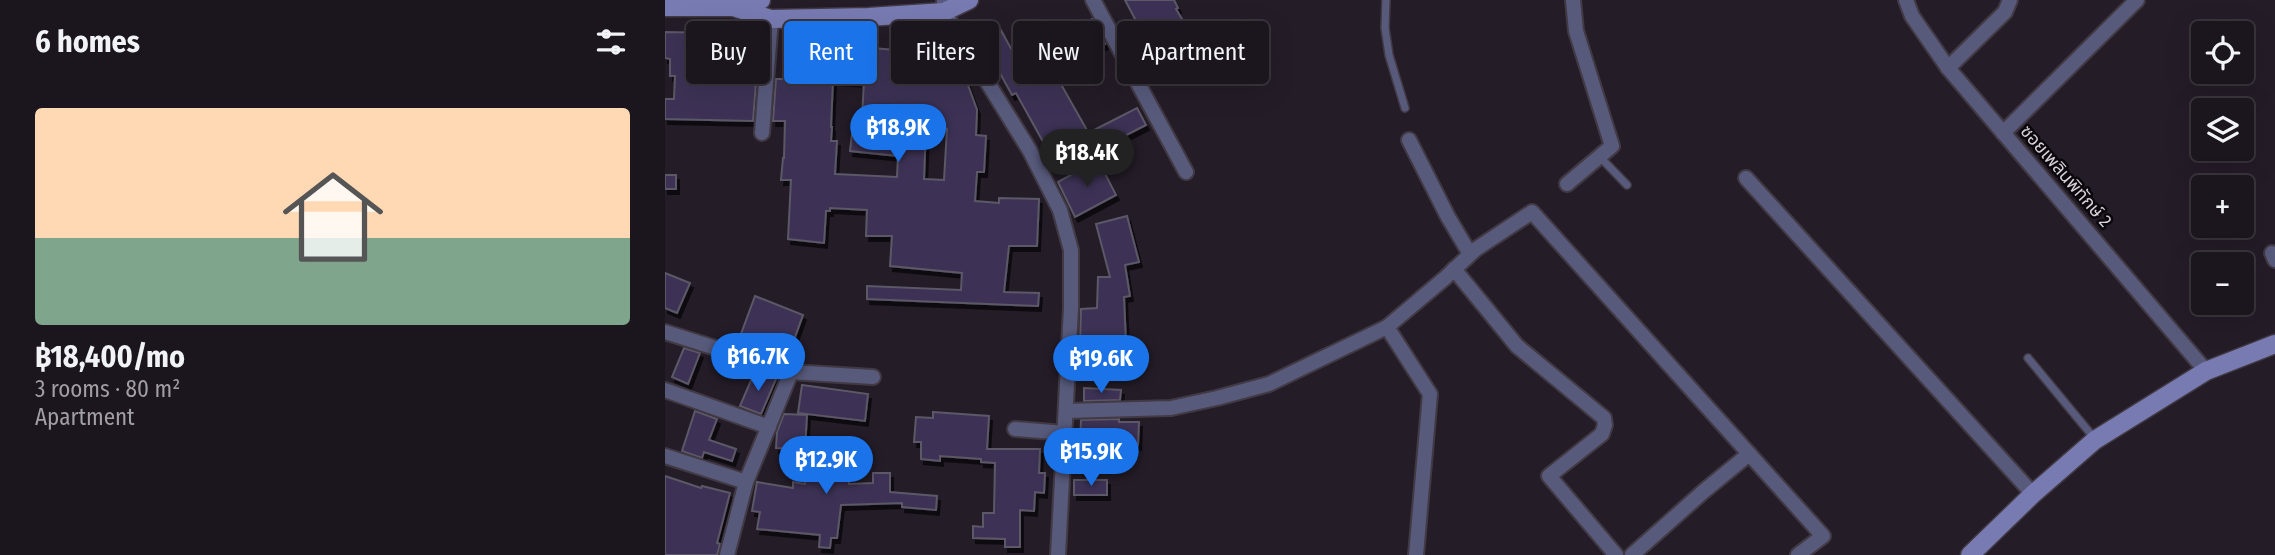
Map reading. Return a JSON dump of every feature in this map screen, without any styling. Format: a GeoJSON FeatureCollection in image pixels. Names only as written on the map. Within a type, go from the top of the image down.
{"type":"FeatureCollection","features":[{"type":"Feature","properties":{"kind":"main road"},"geometry":{"type":"LineString","coordinates":[[733,8],[761,0]]}},
{"type":"Feature","properties":{"kind":"main road"},"geometry":{"type":"LineString","coordinates":[[665,7],[733,8],[771,19],[869,18],[969,0]]}},
{"type":"Feature","properties":{"kind":"main road"},"geometry":{"type":"LineString","coordinates":[[1969,555],[2095,440],[2206,371],[2275,344]]}},
{"type":"Feature","properties":{"kind":"street"},"geometry":{"type":"LineString","coordinates":[[1093,0],[1187,172]]}},
{"type":"Feature","properties":{"kind":"street"},"geometry":{"type":"LineString","coordinates":[[1567,184],[1612,146],[1576,31],[1573,0]]}},
{"type":"Feature","properties":{"kind":"street","name":"ซอยเพลินพิทักษ์ 2"},"geometry":{"type":"LineString","coordinates":[[1906,0],[1912,16],[1948,68],[2206,371]]}},
{"type":"Feature","properties":{"kind":"street"},"geometry":{"type":"LineString","coordinates":[[1948,68],[2005,12],[2010,0]]}},
{"type":"Feature","properties":{"kind":"street"},"geometry":{"type":"LineString","coordinates":[[2003,133],[2137,0]]}},
{"type":"Feature","properties":{"kind":"street"},"geometry":{"type":"LineString","coordinates":[[944,6],[1030,151],[1060,210],[1071,250],[1071,308],[1058,555]]}},
{"type":"Feature","properties":{"kind":"street"},"geometry":{"type":"LineString","coordinates":[[762,134],[771,19]]}},
{"type":"Feature","properties":{"kind":"street"},"geometry":{"type":"LineString","coordinates":[[1409,140],[1470,254]]}},
{"type":"Feature","properties":{"kind":"street"},"geometry":{"type":"LineString","coordinates":[[1746,178],[2033,494]]}},
{"type":"Feature","properties":{"kind":"street"},"geometry":{"type":"LineString","coordinates":[[1066,411],[1171,408],[1269,384],[1387,327],[1470,254],[1532,212],[1823,536],[1798,555]]}},
{"type":"Feature","properties":{"kind":"street"},"geometry":{"type":"LineString","coordinates":[[1454,270],[1517,346],[1604,418],[1602,434],[1549,476],[1616,555]]}},
{"type":"Feature","properties":{"kind":"street"},"geometry":{"type":"LineString","coordinates":[[1387,327],[1430,394],[1416,555]]}},
{"type":"Feature","properties":{"kind":"street"},"geometry":{"type":"LineString","coordinates":[[665,332],[791,372],[873,377]]}},
{"type":"Feature","properties":{"kind":"street"},"geometry":{"type":"LineString","coordinates":[[727,555],[746,482],[791,372]]}},
{"type":"Feature","properties":{"kind":"street"},"geometry":{"type":"LineString","coordinates":[[665,390],[769,427]]}},
{"type":"Feature","properties":{"kind":"street"},"geometry":{"type":"LineString","coordinates":[[1016,429],[1065,433]]}},
{"type":"Feature","properties":{"kind":"street"},"geometry":{"type":"LineString","coordinates":[[1632,555],[1749,454]]}},
{"type":"Feature","properties":{"kind":"street"},"geometry":{"type":"LineString","coordinates":[[665,456],[746,482]]}},
{"type":"Feature","properties":{"kind":"lane"},"geometry":{"type":"LineString","coordinates":[[1386,0],[1385,28],[1389,55],[1405,108]]}},
{"type":"Feature","properties":{"kind":"lane"},"geometry":{"type":"LineString","coordinates":[[1600,157],[1627,184]]}},
{"type":"Feature","properties":{"kind":"lane"},"geometry":{"type":"LineString","coordinates":[[2028,358],[2095,440]]}},
{"type":"Feature","properties":{"kind":"building"},"geometry":{"type":"Polygon","coordinates":[[[1125,0],[1174,0],[1183,21],[1136,21],[1125,0]]]}},
{"type":"Feature","properties":{"kind":"building"},"geometry":{"type":"Polygon","coordinates":[[[999,27],[1013,52],[1013,84],[1061,84],[1092,139],[1072,150],[1064,136],[1046,147],[1016,93],[1012,95],[999,71],[999,27]]]}},
{"type":"Feature","properties":{"kind":"building"},"geometry":{"type":"Polygon","coordinates":[[[665,32],[686,32],[686,84],[756,84],[753,121],[665,119],[665,99],[674,99],[675,76],[670,76],[670,59],[665,58],[665,32]]]}},
{"type":"Feature","properties":{"kind":"building"},"geometry":{"type":"Polygon","coordinates":[[[877,48],[891,50],[891,84],[968,84],[977,110],[976,135],[986,136],[984,172],[977,172],[975,201],[999,203],[999,198],[1039,199],[1037,246],[1009,246],[1004,292],[1039,293],[1038,306],[867,299],[867,286],[961,290],[962,273],[890,266],[892,236],[866,236],[867,210],[830,208],[830,211],[826,211],[824,243],[788,239],[791,180],[781,180],[785,121],[773,121],[776,79],[784,79],[784,84],[833,84],[831,141],[837,141],[835,174],[897,177],[898,156],[850,151],[852,134],[861,135],[864,84],[877,84],[877,48]],[[926,127],[924,179],[944,180],[947,129],[926,127]]]}},
{"type":"Feature","properties":{"kind":"building"},"geometry":{"type":"Polygon","coordinates":[[[1137,108],[1146,125],[1103,147],[1094,130],[1137,108]]]}},
{"type":"Feature","properties":{"kind":"building"},"geometry":{"type":"Polygon","coordinates":[[[1098,160],[1116,195],[1075,217],[1058,182],[1098,160]]]}},
{"type":"Feature","properties":{"kind":"building"},"geometry":{"type":"Polygon","coordinates":[[[665,175],[676,175],[676,189],[665,189],[665,175]]]}},
{"type":"Feature","properties":{"kind":"building"},"geometry":{"type":"Polygon","coordinates":[[[1127,216],[1139,262],[1125,265],[1130,296],[1124,297],[1126,343],[1080,345],[1081,309],[1097,308],[1098,277],[1110,277],[1096,224],[1127,216]]]}},
{"type":"Feature","properties":{"kind":"building"},"geometry":{"type":"Polygon","coordinates":[[[665,273],[690,283],[677,313],[665,308],[665,273]]]}},
{"type":"Feature","properties":{"kind":"building"},"geometry":{"type":"Polygon","coordinates":[[[755,296],[803,315],[787,359],[738,342],[755,296]]]}},
{"type":"Feature","properties":{"kind":"building"},"geometry":{"type":"Polygon","coordinates":[[[684,348],[700,353],[688,384],[672,377],[684,348]]]}},
{"type":"Feature","properties":{"kind":"building"},"geometry":{"type":"Polygon","coordinates":[[[755,371],[776,379],[761,414],[740,406],[755,371]]]}},
{"type":"Feature","properties":{"kind":"building"},"geometry":{"type":"Polygon","coordinates":[[[802,385],[868,394],[865,421],[798,413],[802,385]]]}},
{"type":"Feature","properties":{"kind":"building"},"geometry":{"type":"Polygon","coordinates":[[[1084,388],[1121,390],[1120,400],[1084,401],[1084,388]]]}},
{"type":"Feature","properties":{"kind":"building"},"geometry":{"type":"Polygon","coordinates":[[[695,411],[717,419],[709,440],[736,449],[732,461],[704,452],[702,458],[682,451],[695,411]]]}},
{"type":"Feature","properties":{"kind":"building"},"geometry":{"type":"Polygon","coordinates":[[[933,412],[989,416],[987,449],[1040,449],[1039,473],[1045,473],[1044,493],[1035,492],[1034,511],[1020,510],[1020,547],[1005,547],[1005,539],[973,538],[973,526],[983,527],[983,513],[994,513],[995,463],[981,462],[981,459],[940,456],[940,461],[921,459],[921,442],[914,442],[916,417],[933,418],[933,412]]]}},
{"type":"Feature","properties":{"kind":"building"},"geometry":{"type":"Polygon","coordinates":[[[784,414],[807,415],[805,449],[776,448],[777,432],[784,414]]]}},
{"type":"Feature","properties":{"kind":"building"},"geometry":{"type":"Polygon","coordinates":[[[1119,419],[1119,422],[1139,422],[1138,445],[1121,444],[1121,461],[1079,460],[1081,420],[1119,419]]]}},
{"type":"Feature","properties":{"kind":"building"},"geometry":{"type":"Polygon","coordinates":[[[808,443],[851,446],[849,484],[873,483],[873,473],[890,473],[890,492],[937,496],[936,510],[902,507],[902,503],[841,505],[837,538],[831,538],[830,548],[819,547],[820,535],[757,529],[760,512],[752,511],[757,482],[793,488],[793,482],[805,484],[808,443]]]}},
{"type":"Feature","properties":{"kind":"building"},"geometry":{"type":"Polygon","coordinates":[[[665,476],[701,488],[702,486],[730,493],[717,543],[720,544],[717,555],[665,555],[665,476]]]}},
{"type":"Feature","properties":{"kind":"building"},"geometry":{"type":"Polygon","coordinates":[[[1074,480],[1107,480],[1107,495],[1074,495],[1074,480]]]}}]}
